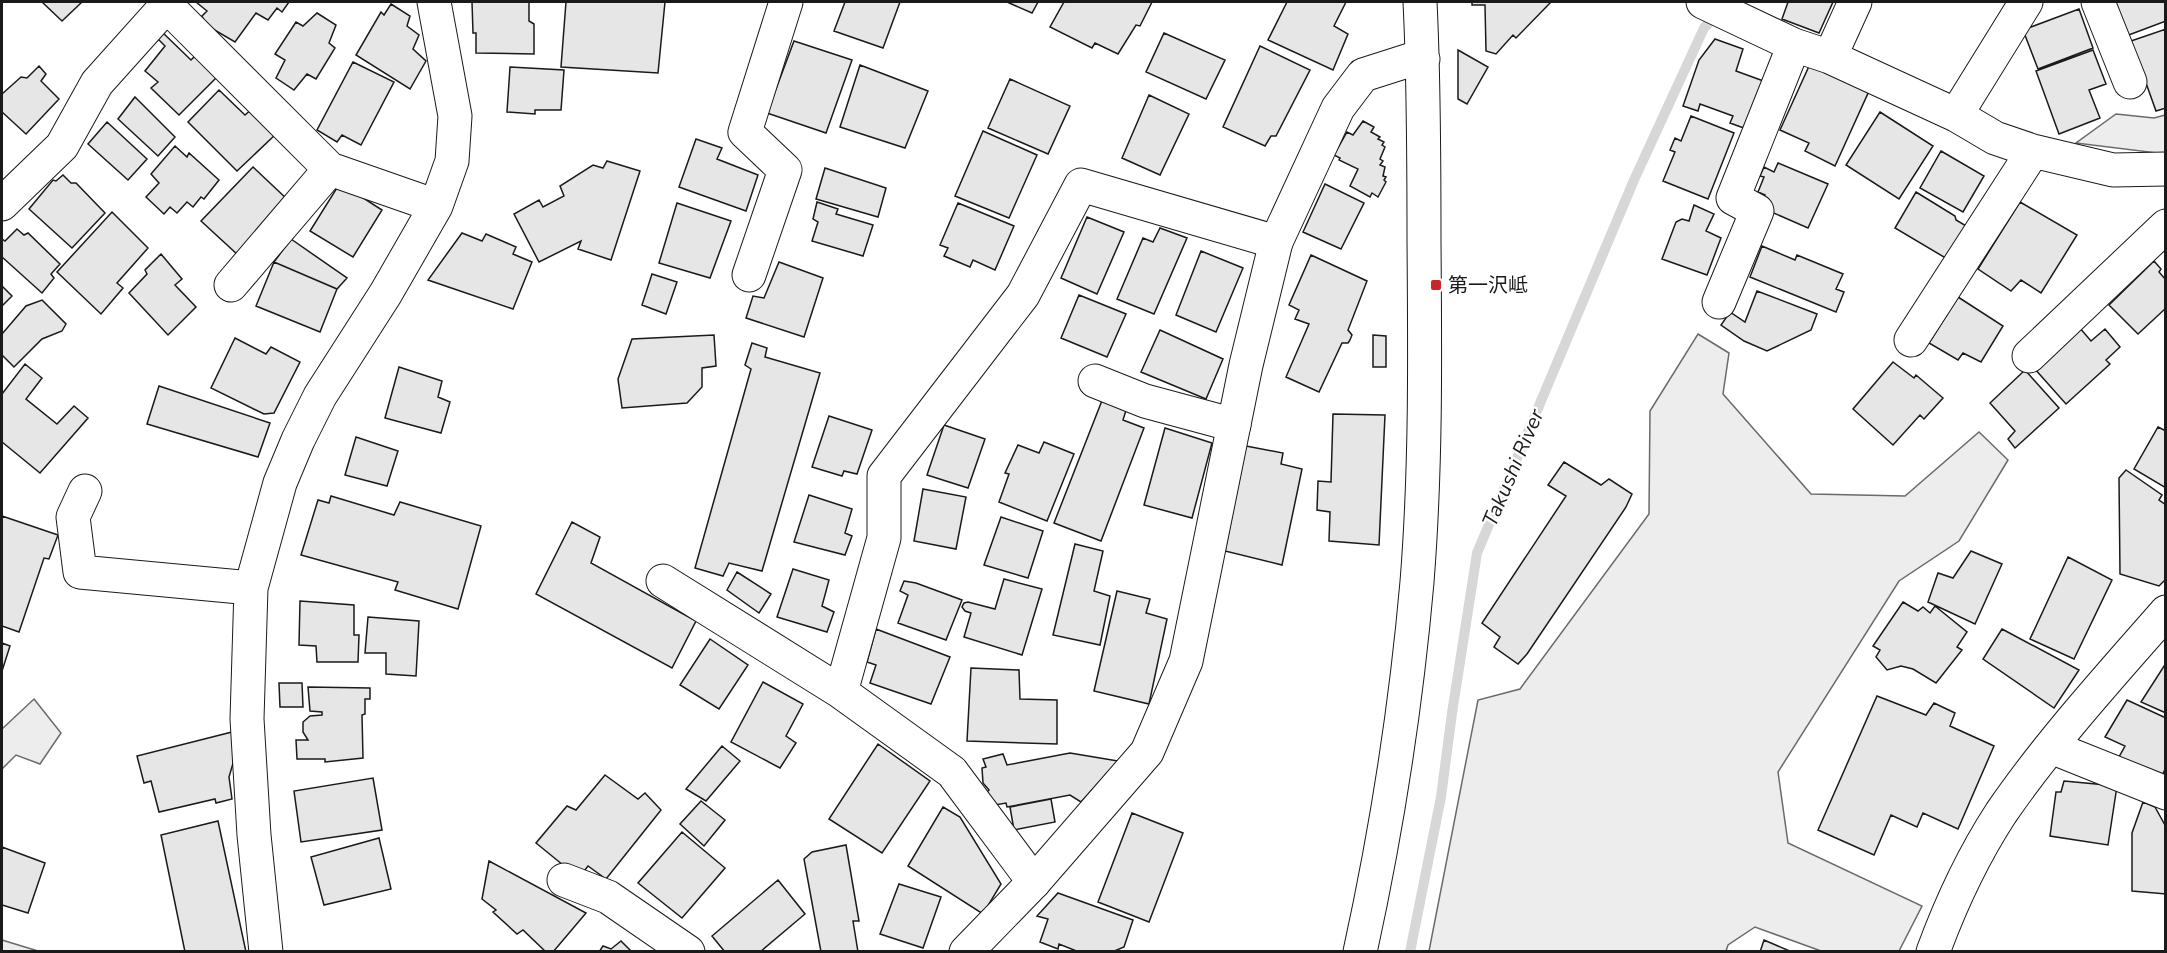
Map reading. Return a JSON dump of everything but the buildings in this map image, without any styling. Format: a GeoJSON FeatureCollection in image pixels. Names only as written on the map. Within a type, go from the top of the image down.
{"type":"FeatureCollection","features":[{"type":"Feature","properties":{"kind":"street"},"geometry":{"type":"LineString","coordinates":[[266,951],[254,835],[247,719],[251,588],[280,483],[298,440],[320,396],[386,293],[436,206],[452,161],[455,116],[434,2]]}},
{"type":"Feature","properties":{"kind":"street"},"geometry":{"type":"LineString","coordinates":[[749,275],[785,170],[745,132],[786,2]]}},
{"type":"Feature","properties":{"kind":"street"},"geometry":{"type":"LineString","coordinates":[[1360,951],[1390,799],[1407,682],[1417,580],[1423,466],[1423,59],[1420,2]]}},
{"type":"Feature","properties":{"kind":"street"},"geometry":{"type":"LineString","coordinates":[[1703,2],[1794,45],[1830,57],[1956,115],[1995,138],[2033,151],[2113,170],[2166,169]]}},
{"type":"Feature","properties":{"kind":"street"},"geometry":{"type":"LineString","coordinates":[[1830,57],[1855,2]]}},
{"type":"Feature","properties":{"kind":"street"},"geometry":{"type":"LineString","coordinates":[[1956,115],[2026,2]]}},
{"type":"Feature","properties":{"kind":"street"},"geometry":{"type":"LineString","coordinates":[[2098,2],[2130,82]]}},
{"type":"Feature","properties":{"kind":"street"},"geometry":{"type":"LineString","coordinates":[[2,204],[62,146],[97,83],[165,3],[330,169],[436,206]]}},
{"type":"Feature","properties":{"kind":"street"},"geometry":{"type":"LineString","coordinates":[[1719,302],[1757,211],[1732,198],[1794,45]]}},
{"type":"Feature","properties":{"kind":"street"},"geometry":{"type":"LineString","coordinates":[[966,951],[1034,882],[1147,752],[1186,661],[1234,425],[1276,242],[1338,108],[1363,75],[1410,60],[1423,59]]}},
{"type":"Feature","properties":{"kind":"street"},"geometry":{"type":"LineString","coordinates":[[1911,340],[2033,151]]}},
{"type":"Feature","properties":{"kind":"street"},"geometry":{"type":"LineString","coordinates":[[231,285],[330,169]]}},
{"type":"Feature","properties":{"kind":"street"},"geometry":{"type":"LineString","coordinates":[[841,692],[884,538],[884,476],[1023,295],[1081,185],[1276,242]]}},
{"type":"Feature","properties":{"kind":"street"},"geometry":{"type":"LineString","coordinates":[[2029,356],[2166,226]]}},
{"type":"Feature","properties":{"kind":"street"},"geometry":{"type":"LineString","coordinates":[[1095,381],[1145,401],[1234,425]]}},
{"type":"Feature","properties":{"kind":"street"},"geometry":{"type":"LineString","coordinates":[[85,491],[73,518],[80,572],[251,588]]}},
{"type":"Feature","properties":{"kind":"street"},"geometry":{"type":"LineString","coordinates":[[663,581],[841,692],[952,772],[1034,882]]}},
{"type":"Feature","properties":{"kind":"street"},"geometry":{"type":"LineString","coordinates":[[1933,951],[1947,914],[1970,866],[2001,814],[2051,747],[2166,612]]}},
{"type":"Feature","properties":{"kind":"street"},"geometry":{"type":"LineString","coordinates":[[2051,747],[2166,793]]}},
{"type":"Feature","properties":{"kind":"street"},"geometry":{"type":"LineString","coordinates":[[564,880],[608,897],[688,951]]}},
{"type":"Feature","properties":{"kind":"shaded area"},"geometry":{"type":"Polygon","coordinates":[[[2116,114],[2154,118],[2165,115],[2165,154],[2076,143],[2116,114]]]}},
{"type":"Feature","properties":{"kind":"shaded area"},"geometry":{"type":"Polygon","coordinates":[[[1698,334],[1729,353],[1723,394],[1811,494],[1905,496],[1979,432],[2008,460],[1959,541],[1899,581],[1778,772],[1788,843],[1922,906],[1899,951],[1821,951],[1755,927],[1728,945],[1726,951],[1429,951],[1478,700],[1520,689],[1649,514],[1650,411],[1698,334]]]}},
{"type":"Feature","properties":{"kind":"shaded area"},"geometry":{"type":"Polygon","coordinates":[[[34,699],[61,733],[40,764],[16,755],[2,769],[2,729],[34,699]]]}},
{"type":"Feature","properties":{"kind":"shaded area"},"geometry":{"type":"Polygon","coordinates":[[[2,940],[38,951],[2,951],[2,940]]]}},
{"type":"Feature","properties":{"kind":"waterway","name":"Takushi River"},"geometry":{"type":"LineString","coordinates":[[1410,952],[1441,797],[1477,553],[1634,180],[1704,28],[1715,16]]}},
{"type":"Feature","properties":{"kind":"place","name":"第一沢岻"},"geometry":{"type":"Point","coordinates":[1436,285]}}]}
